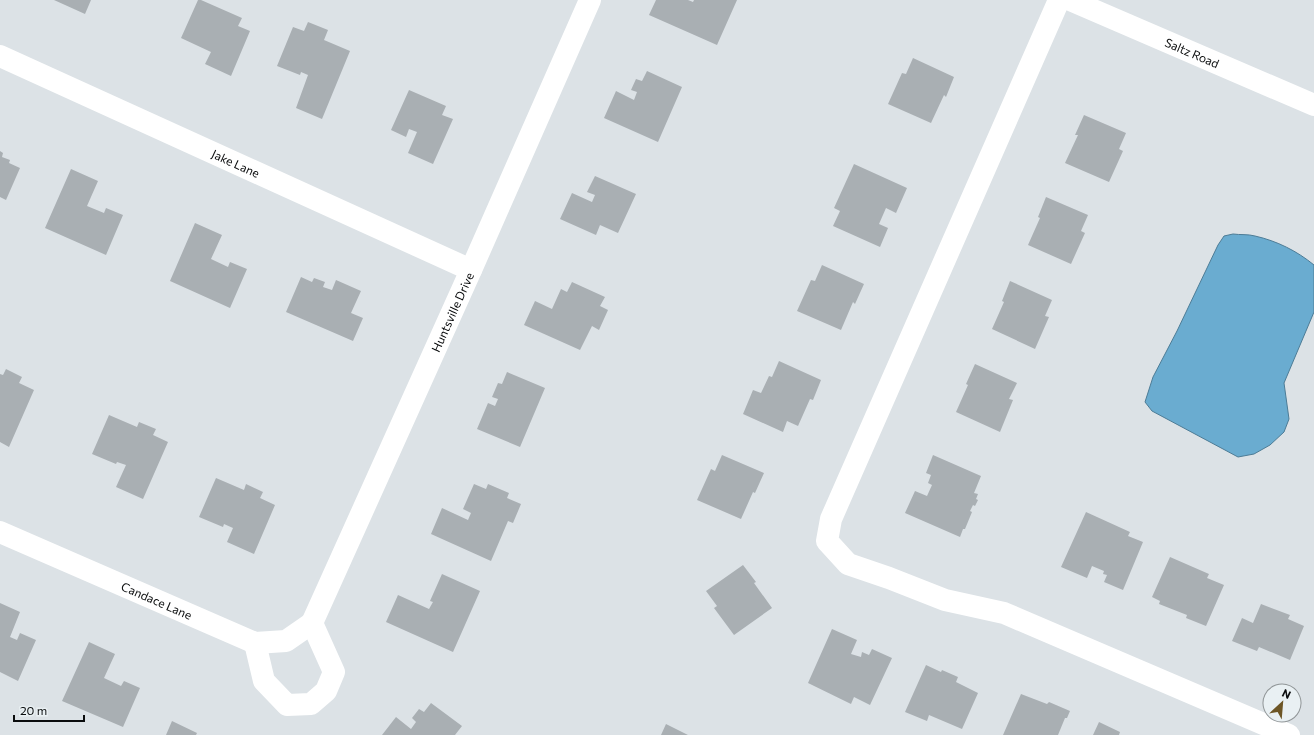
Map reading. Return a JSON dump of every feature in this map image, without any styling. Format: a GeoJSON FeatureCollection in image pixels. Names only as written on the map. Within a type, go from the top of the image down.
{"type":"FeatureCollection","features":[{"type":"Feature","properties":{"kind":"street","name":"Huntsville Drive"},"geometry":{"type":"LineString","coordinates":[[312,623],[471,270],[590,0]]}},
{"type":"Feature","properties":{"kind":"street"},"geometry":{"type":"LineString","coordinates":[[1059,0],[831,519],[827,541],[848,564],[945,600],[1004,612],[1288,735]]}},
{"type":"Feature","properties":{"kind":"street","name":"Saltz Road"},"geometry":{"type":"LineString","coordinates":[[1070,0],[1314,105]]}},
{"type":"Feature","properties":{"kind":"street","name":"Jake Lane"},"geometry":{"type":"LineString","coordinates":[[0,56],[471,270]]}},
{"type":"Feature","properties":{"kind":"street","name":"Candace Lane"},"geometry":{"type":"LineString","coordinates":[[0,532],[255,643],[286,641],[312,623]]}},
{"type":"Feature","properties":{"kind":"street"},"geometry":{"type":"LineString","coordinates":[[255,643],[264,681],[287,705],[311,704],[326,691],[334,672],[312,623]]}},
{"type":"Feature","properties":{"kind":"water"},"geometry":{"type":"Polygon","coordinates":[[[1233,234],[1252,235],[1279,244],[1301,255],[1314,265],[1314,312],[1284,383],[1289,419],[1284,432],[1270,445],[1254,454],[1238,457],[1152,411],[1145,402],[1153,377],[1177,331],[1218,245],[1224,236],[1233,234]]]}},
{"type":"Feature","properties":{"kind":"building"},"geometry":{"type":"Polygon","coordinates":[[[54,0],[91,0],[85,14],[54,0]]]}},
{"type":"Feature","properties":{"kind":"building"},"geometry":{"type":"Polygon","coordinates":[[[198,0],[242,18],[238,26],[250,31],[231,76],[205,64],[211,52],[181,38],[198,0]]]}},
{"type":"Feature","properties":{"kind":"building"},"geometry":{"type":"Polygon","coordinates":[[[656,0],[688,0],[693,2],[694,0],[737,0],[717,45],[649,15],[656,0]]]}},
{"type":"Feature","properties":{"kind":"building"},"geometry":{"type":"Polygon","coordinates":[[[308,22],[328,30],[324,40],[350,51],[322,119],[296,108],[308,75],[301,72],[300,75],[277,66],[293,27],[304,31],[308,22]]]}},
{"type":"Feature","properties":{"kind":"building"},"geometry":{"type":"Polygon","coordinates":[[[913,58],[954,77],[946,97],[944,95],[931,123],[888,104],[902,73],[906,74],[913,58]]]}},
{"type":"Feature","properties":{"kind":"building"},"geometry":{"type":"Polygon","coordinates":[[[647,71],[682,87],[658,142],[604,118],[616,91],[634,100],[637,92],[631,90],[636,79],[642,81],[647,71]]]}},
{"type":"Feature","properties":{"kind":"building"},"geometry":{"type":"Polygon","coordinates":[[[409,90],[446,106],[442,115],[453,119],[433,164],[408,153],[417,132],[409,129],[406,137],[391,130],[409,90]]]}},
{"type":"Feature","properties":{"kind":"building"},"geometry":{"type":"Polygon","coordinates":[[[1084,115],[1126,133],[1119,149],[1123,151],[1109,182],[1065,163],[1078,135],[1075,135],[1084,115]]]}},
{"type":"Feature","properties":{"kind":"building"},"geometry":{"type":"Polygon","coordinates":[[[0,151],[3,153],[2,157],[10,160],[9,163],[20,168],[6,200],[0,197],[0,151]]]}},
{"type":"Feature","properties":{"kind":"building"},"geometry":{"type":"Polygon","coordinates":[[[854,164],[907,188],[896,213],[886,208],[879,224],[888,228],[880,247],[833,226],[840,211],[834,208],[854,164]]]}},
{"type":"Feature","properties":{"kind":"building"},"geometry":{"type":"Polygon","coordinates":[[[71,169],[98,181],[87,206],[104,213],[106,208],[123,215],[106,255],[45,228],[71,169]]]}},
{"type":"Feature","properties":{"kind":"building"},"geometry":{"type":"Polygon","coordinates":[[[595,176],[636,194],[618,233],[600,225],[596,235],[560,219],[572,193],[592,202],[595,195],[587,192],[595,176]]]}},
{"type":"Feature","properties":{"kind":"building"},"geometry":{"type":"Polygon","coordinates":[[[1046,197],[1088,215],[1081,231],[1085,233],[1071,264],[1028,245],[1040,218],[1038,217],[1046,197]]]}},
{"type":"Feature","properties":{"kind":"building"},"geometry":{"type":"Polygon","coordinates":[[[195,223],[222,235],[211,259],[228,267],[230,262],[247,269],[230,308],[170,281],[195,223]]]}},
{"type":"Feature","properties":{"kind":"building"},"geometry":{"type":"Polygon","coordinates":[[[822,265],[864,284],[855,304],[853,302],[841,330],[797,311],[811,280],[815,281],[822,265]]]}},
{"type":"Feature","properties":{"kind":"building"},"geometry":{"type":"Polygon","coordinates":[[[301,277],[312,282],[314,278],[325,282],[323,287],[332,290],[336,280],[361,291],[351,313],[363,318],[353,341],[286,312],[301,277]]]}},
{"type":"Feature","properties":{"kind":"building"},"geometry":{"type":"Polygon","coordinates":[[[1010,281],[1052,300],[1045,316],[1049,317],[1035,349],[992,329],[1004,302],[1002,301],[1010,281]]]}},
{"type":"Feature","properties":{"kind":"building"},"geometry":{"type":"Polygon","coordinates":[[[572,282],[605,297],[600,306],[608,310],[599,330],[592,326],[580,350],[524,325],[535,301],[552,309],[561,289],[567,292],[572,282]]]}},
{"type":"Feature","properties":{"kind":"building"},"geometry":{"type":"Polygon","coordinates":[[[779,361],[821,380],[813,400],[810,399],[798,426],[787,421],[783,432],[743,414],[753,390],[761,393],[769,376],[772,377],[779,361]]]}},
{"type":"Feature","properties":{"kind":"building"},"geometry":{"type":"Polygon","coordinates":[[[975,364],[1017,383],[1009,399],[1013,400],[1000,432],[956,412],[968,385],[966,384],[975,364]]]}},
{"type":"Feature","properties":{"kind":"building"},"geometry":{"type":"Polygon","coordinates":[[[6,369],[22,377],[19,383],[34,390],[9,447],[0,442],[0,374],[3,375],[6,369]]]}},
{"type":"Feature","properties":{"kind":"building"},"geometry":{"type":"Polygon","coordinates":[[[507,372],[545,388],[520,447],[477,429],[488,403],[495,406],[498,399],[492,397],[498,383],[502,384],[507,372]]]}},
{"type":"Feature","properties":{"kind":"building"},"geometry":{"type":"Polygon","coordinates":[[[109,415],[137,427],[139,422],[156,429],[153,435],[168,442],[143,499],[116,487],[126,465],[117,462],[116,464],[92,454],[109,415]]]}},
{"type":"Feature","properties":{"kind":"building"},"geometry":{"type":"Polygon","coordinates":[[[722,455],[764,473],[755,493],[753,492],[741,519],[697,500],[711,469],[715,471],[722,455]]]}},
{"type":"Feature","properties":{"kind":"building"},"geometry":{"type":"Polygon","coordinates":[[[933,455],[981,476],[974,493],[978,494],[976,499],[978,500],[970,511],[972,512],[960,537],[905,513],[915,491],[927,496],[932,485],[928,483],[931,475],[926,473],[933,455]]]}},
{"type":"Feature","properties":{"kind":"building"},"geometry":{"type":"Polygon","coordinates":[[[216,478],[244,490],[246,484],[263,492],[260,498],[275,505],[254,554],[227,542],[233,528],[224,524],[223,527],[199,517],[216,478]]]}},
{"type":"Feature","properties":{"kind":"building"},"geometry":{"type":"Polygon","coordinates":[[[474,484],[486,489],[488,484],[509,493],[507,498],[521,504],[513,523],[508,521],[491,561],[431,534],[442,508],[468,520],[471,513],[463,509],[474,484]]]}},
{"type":"Feature","properties":{"kind":"building"},"geometry":{"type":"Polygon","coordinates":[[[1086,512],[1130,532],[1128,536],[1143,542],[1123,590],[1104,582],[1107,575],[1103,574],[1104,571],[1092,566],[1087,578],[1061,567],[1086,512]]]}},
{"type":"Feature","properties":{"kind":"building"},"geometry":{"type":"Polygon","coordinates":[[[1170,557],[1209,574],[1207,578],[1224,585],[1206,626],[1186,618],[1187,615],[1159,604],[1160,601],[1152,597],[1170,557]]]}},
{"type":"Feature","properties":{"kind":"building"},"geometry":{"type":"Polygon","coordinates":[[[743,565],[756,582],[754,583],[772,608],[734,635],[714,608],[717,606],[706,591],[743,565]]]}},
{"type":"Feature","properties":{"kind":"building"},"geometry":{"type":"Polygon","coordinates":[[[442,574],[480,591],[453,652],[386,622],[398,595],[429,609],[433,602],[430,601],[442,574]]]}},
{"type":"Feature","properties":{"kind":"building"},"geometry":{"type":"Polygon","coordinates":[[[0,603],[20,612],[10,637],[17,640],[20,633],[36,640],[18,681],[0,672],[0,603]]]}},
{"type":"Feature","properties":{"kind":"building"},"geometry":{"type":"Polygon","coordinates":[[[1261,604],[1290,615],[1288,619],[1304,626],[1290,660],[1259,647],[1257,651],[1232,641],[1242,618],[1253,623],[1261,604]]]}},
{"type":"Feature","properties":{"kind":"building"},"geometry":{"type":"Polygon","coordinates":[[[832,629],[857,640],[851,654],[861,657],[862,652],[869,655],[872,649],[892,658],[870,705],[854,697],[851,704],[808,683],[832,629]]]}},
{"type":"Feature","properties":{"kind":"building"},"geometry":{"type":"Polygon","coordinates":[[[89,642],[115,654],[104,678],[121,686],[124,681],[140,688],[123,727],[62,701],[89,642]]]}},
{"type":"Feature","properties":{"kind":"building"},"geometry":{"type":"Polygon","coordinates":[[[926,665],[941,672],[942,670],[958,677],[956,682],[978,693],[962,729],[929,715],[927,721],[905,712],[926,665]]]}},
{"type":"Feature","properties":{"kind":"building"},"geometry":{"type":"Polygon","coordinates":[[[1021,694],[1047,704],[1049,702],[1070,711],[1067,718],[1065,718],[1058,735],[1003,735],[1021,694]]]}},
{"type":"Feature","properties":{"kind":"building"},"geometry":{"type":"Polygon","coordinates":[[[431,703],[462,726],[455,735],[382,735],[396,717],[411,729],[416,722],[412,718],[419,709],[424,712],[431,703]]]}},
{"type":"Feature","properties":{"kind":"building"},"geometry":{"type":"Polygon","coordinates":[[[172,721],[197,733],[196,735],[166,735],[172,721]]]}},
{"type":"Feature","properties":{"kind":"building"},"geometry":{"type":"Polygon","coordinates":[[[1099,722],[1120,732],[1119,735],[1093,735],[1099,722]]]}},
{"type":"Feature","properties":{"kind":"building"},"geometry":{"type":"Polygon","coordinates":[[[666,724],[688,735],[661,735],[666,724]]]}}]}
